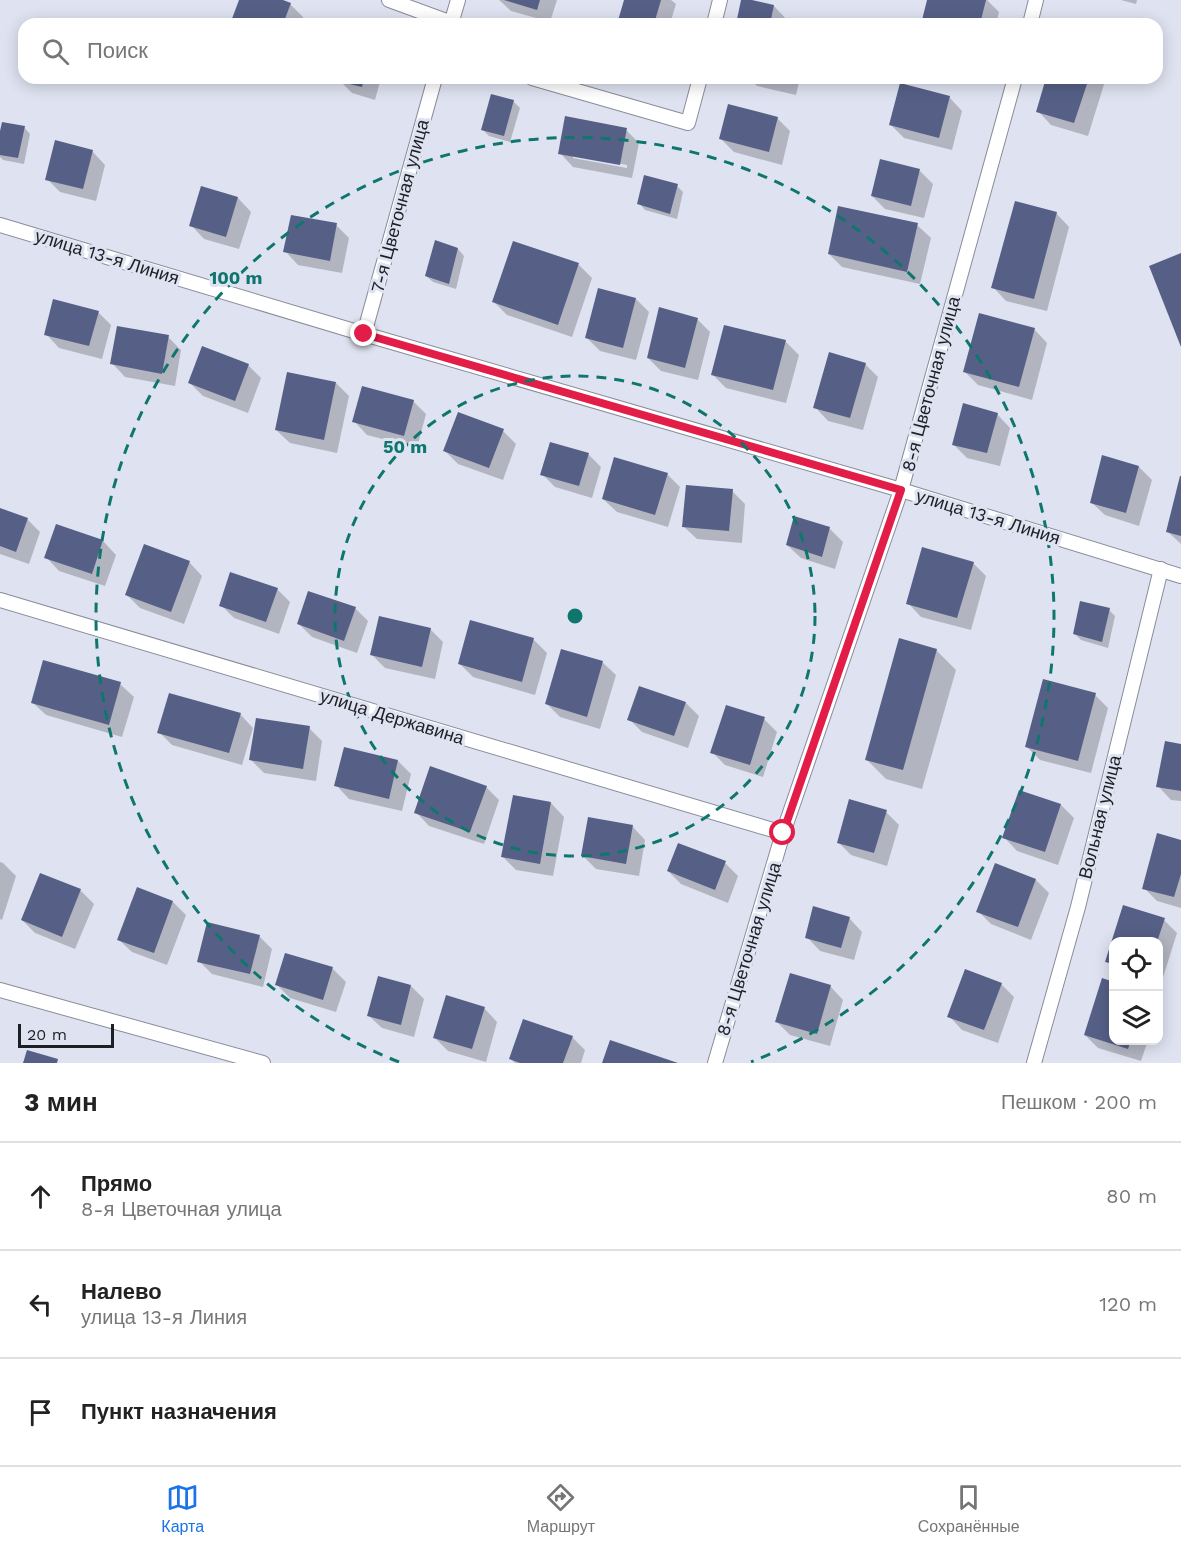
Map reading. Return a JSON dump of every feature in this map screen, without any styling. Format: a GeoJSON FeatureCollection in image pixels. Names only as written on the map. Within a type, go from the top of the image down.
{"type":"FeatureCollection","features":[{"type":"Feature","properties":{"kind":"lane"},"geometry":{"type":"LineString","coordinates":[[389,0],[438,18]]}},
{"type":"Feature","properties":{"kind":"lane"},"geometry":{"type":"LineString","coordinates":[[453,18],[458,0]]}},
{"type":"Feature","properties":{"kind":"lane"},"geometry":{"type":"LineString","coordinates":[[716,18],[720,0]]}},
{"type":"Feature","properties":{"kind":"lane"},"geometry":{"type":"LineString","coordinates":[[1032,18],[1036,0]]}},
{"type":"Feature","properties":{"kind":"lane","name":"7-я Цветочная улица"},"geometry":{"type":"LineString","coordinates":[[364,334],[433,84]]}},
{"type":"Feature","properties":{"kind":"lane"},"geometry":{"type":"LineString","coordinates":[[553,84],[688,123],[698,84]]}},
{"type":"Feature","properties":{"kind":"lane","name":"8-я Цветочная улица"},"geometry":{"type":"LineString","coordinates":[[715,1063],[783,833],[901,490],[1013,84]]}},
{"type":"Feature","properties":{"kind":"lane","name":"улица 13-я Линия"},"geometry":{"type":"LineString","coordinates":[[0,225],[364,334],[901,490],[1181,576]]}},
{"type":"Feature","properties":{"kind":"lane","name":"Вольная улица"},"geometry":{"type":"LineString","coordinates":[[1034,1063],[1078,908],[1161,569]]}},
{"type":"Feature","properties":{"kind":"lane","name":"улица Державина"},"geometry":{"type":"LineString","coordinates":[[0,600],[783,833]]}},
{"type":"Feature","properties":{"kind":"lane"},"geometry":{"type":"LineString","coordinates":[[0,990],[263,1063]]}},
{"type":"Feature","properties":{"kind":"building"},"geometry":{"type":"Polygon","coordinates":[[[239,0],[283,0],[291,3],[285,18],[232,18],[239,0]]]}},
{"type":"Feature","properties":{"kind":"building"},"geometry":{"type":"Polygon","coordinates":[[[504,0],[540,0],[537,10],[504,0]]]}},
{"type":"Feature","properties":{"kind":"building"},"geometry":{"type":"Polygon","coordinates":[[[624,0],[661,0],[656,18],[619,18],[624,0]]]}},
{"type":"Feature","properties":{"kind":"building"},"geometry":{"type":"Polygon","coordinates":[[[741,0],[774,5],[771,18],[737,18],[741,0]]]}},
{"type":"Feature","properties":{"kind":"building"},"geometry":{"type":"Polygon","coordinates":[[[927,0],[986,0],[982,18],[922,18],[927,0]]]}},
{"type":"Feature","properties":{"kind":"building"},"geometry":{"type":"Polygon","coordinates":[[[900,84],[950,96],[939,138],[889,125],[900,84]]]}},
{"type":"Feature","properties":{"kind":"building"},"geometry":{"type":"Polygon","coordinates":[[[1044,84],[1087,84],[1074,123],[1036,112],[1044,84]]]}},
{"type":"Feature","properties":{"kind":"building"},"geometry":{"type":"Polygon","coordinates":[[[491,94],[514,100],[504,136],[481,130],[491,94]]]}},
{"type":"Feature","properties":{"kind":"building"},"geometry":{"type":"Polygon","coordinates":[[[728,104],[778,117],[769,152],[719,139],[728,104]]]}},
{"type":"Feature","properties":{"kind":"building"},"geometry":{"type":"Polygon","coordinates":[[[565,116],[627,128],[620,165],[558,154],[565,116]]]}},
{"type":"Feature","properties":{"kind":"building"},"geometry":{"type":"Polygon","coordinates":[[[2,122],[25,126],[18,158],[0,155],[2,122]]]}},
{"type":"Feature","properties":{"kind":"building"},"geometry":{"type":"Polygon","coordinates":[[[55,140],[93,150],[83,189],[45,180],[55,140]]]}},
{"type":"Feature","properties":{"kind":"building"},"geometry":{"type":"Polygon","coordinates":[[[880,159],[920,169],[911,206],[871,196],[880,159]]]}},
{"type":"Feature","properties":{"kind":"building"},"geometry":{"type":"Polygon","coordinates":[[[644,175],[678,184],[670,214],[637,204],[644,175]]]}},
{"type":"Feature","properties":{"kind":"building"},"geometry":{"type":"Polygon","coordinates":[[[201,186],[238,197],[226,237],[189,226],[201,186]]]}},
{"type":"Feature","properties":{"kind":"building"},"geometry":{"type":"Polygon","coordinates":[[[1015,201],[1057,212],[1034,299],[991,288],[1015,201]]]}},
{"type":"Feature","properties":{"kind":"building"},"geometry":{"type":"Polygon","coordinates":[[[838,206],[918,223],[907,272],[828,254],[838,206]]]}},
{"type":"Feature","properties":{"kind":"building"},"geometry":{"type":"Polygon","coordinates":[[[291,215],[337,223],[330,261],[283,252],[291,215]]]}},
{"type":"Feature","properties":{"kind":"building"},"geometry":{"type":"Polygon","coordinates":[[[435,240],[458,248],[449,284],[425,276],[435,240]]]}},
{"type":"Feature","properties":{"kind":"building"},"geometry":{"type":"Polygon","coordinates":[[[513,241],[579,263],[558,325],[492,302],[513,241]]]}},
{"type":"Feature","properties":{"kind":"building"},"geometry":{"type":"Polygon","coordinates":[[[1181,253],[1181,347],[1149,266],[1181,253]]]}},
{"type":"Feature","properties":{"kind":"building"},"geometry":{"type":"Polygon","coordinates":[[[598,288],[636,298],[623,348],[585,338],[598,288]]]}},
{"type":"Feature","properties":{"kind":"building"},"geometry":{"type":"Polygon","coordinates":[[[53,299],[99,311],[89,346],[44,335],[53,299]]]}},
{"type":"Feature","properties":{"kind":"building"},"geometry":{"type":"Polygon","coordinates":[[[659,307],[698,318],[685,368],[647,358],[659,307]]]}},
{"type":"Feature","properties":{"kind":"building"},"geometry":{"type":"Polygon","coordinates":[[[979,313],[1035,328],[1019,387],[963,372],[979,313]]]}},
{"type":"Feature","properties":{"kind":"building"},"geometry":{"type":"Polygon","coordinates":[[[724,325],[786,340],[773,390],[711,375],[724,325]]]}},
{"type":"Feature","properties":{"kind":"building"},"geometry":{"type":"Polygon","coordinates":[[[117,326],[169,335],[162,374],[110,364],[117,326]]]}},
{"type":"Feature","properties":{"kind":"building"},"geometry":{"type":"Polygon","coordinates":[[[202,346],[249,364],[235,401],[188,383],[202,346]]]}},
{"type":"Feature","properties":{"kind":"building"},"geometry":{"type":"Polygon","coordinates":[[[829,352],[866,363],[850,418],[813,408],[829,352]]]}},
{"type":"Feature","properties":{"kind":"building"},"geometry":{"type":"Polygon","coordinates":[[[287,372],[336,382],[324,440],[275,430],[287,372]]]}},
{"type":"Feature","properties":{"kind":"building"},"geometry":{"type":"Polygon","coordinates":[[[362,386],[414,400],[404,436],[352,422],[362,386]]]}},
{"type":"Feature","properties":{"kind":"building"},"geometry":{"type":"Polygon","coordinates":[[[963,403],[998,413],[987,453],[952,445],[963,403]]]}},
{"type":"Feature","properties":{"kind":"building"},"geometry":{"type":"Polygon","coordinates":[[[458,412],[504,429],[489,468],[443,451],[458,412]]]}},
{"type":"Feature","properties":{"kind":"building"},"geometry":{"type":"Polygon","coordinates":[[[550,442],[589,453],[579,486],[540,475],[550,442]]]}},
{"type":"Feature","properties":{"kind":"building"},"geometry":{"type":"Polygon","coordinates":[[[1102,455],[1139,466],[1126,513],[1090,503],[1102,455]]]}},
{"type":"Feature","properties":{"kind":"building"},"geometry":{"type":"Polygon","coordinates":[[[614,457],[668,473],[655,515],[602,499],[614,457]]]}},
{"type":"Feature","properties":{"kind":"building"},"geometry":{"type":"Polygon","coordinates":[[[1181,476],[1181,536],[1166,532],[1181,476]]]}},
{"type":"Feature","properties":{"kind":"building"},"geometry":{"type":"Polygon","coordinates":[[[686,485],[733,489],[729,531],[682,527],[686,485]]]}},
{"type":"Feature","properties":{"kind":"building"},"geometry":{"type":"Polygon","coordinates":[[[0,508],[28,518],[16,552],[0,546],[0,508]]]}},
{"type":"Feature","properties":{"kind":"building"},"geometry":{"type":"Polygon","coordinates":[[[794,516],[830,527],[822,557],[786,545],[794,516]]]}},
{"type":"Feature","properties":{"kind":"building"},"geometry":{"type":"Polygon","coordinates":[[[56,524],[103,540],[92,574],[44,558],[56,524]]]}},
{"type":"Feature","properties":{"kind":"building"},"geometry":{"type":"Polygon","coordinates":[[[144,544],[190,561],[171,612],[125,595],[144,544]]]}},
{"type":"Feature","properties":{"kind":"building"},"geometry":{"type":"Polygon","coordinates":[[[922,547],[974,562],[957,618],[906,604],[922,547]]]}},
{"type":"Feature","properties":{"kind":"building"},"geometry":{"type":"Polygon","coordinates":[[[230,572],[278,588],[266,622],[219,606],[230,572]]]}},
{"type":"Feature","properties":{"kind":"building"},"geometry":{"type":"Polygon","coordinates":[[[308,591],[356,607],[344,641],[297,624],[308,591]]]}},
{"type":"Feature","properties":{"kind":"building"},"geometry":{"type":"Polygon","coordinates":[[[1080,601],[1110,608],[1102,642],[1073,634],[1080,601]]]}},
{"type":"Feature","properties":{"kind":"building"},"geometry":{"type":"Polygon","coordinates":[[[379,616],[431,628],[422,667],[370,655],[379,616]]]}},
{"type":"Feature","properties":{"kind":"building"},"geometry":{"type":"Polygon","coordinates":[[[470,620],[534,638],[522,682],[458,664],[470,620]]]}},
{"type":"Feature","properties":{"kind":"building"},"geometry":{"type":"Polygon","coordinates":[[[899,638],[937,649],[903,770],[865,760],[899,638]]]}},
{"type":"Feature","properties":{"kind":"building"},"geometry":{"type":"Polygon","coordinates":[[[561,649],[603,661],[587,717],[545,704],[561,649]]]}},
{"type":"Feature","properties":{"kind":"building"},"geometry":{"type":"Polygon","coordinates":[[[43,660],[121,682],[109,725],[31,703],[43,660]]]}},
{"type":"Feature","properties":{"kind":"building"},"geometry":{"type":"Polygon","coordinates":[[[1043,679],[1096,693],[1078,761],[1025,747],[1043,679]]]}},
{"type":"Feature","properties":{"kind":"building"},"geometry":{"type":"Polygon","coordinates":[[[639,686],[686,702],[674,736],[627,720],[639,686]]]}},
{"type":"Feature","properties":{"kind":"building"},"geometry":{"type":"Polygon","coordinates":[[[169,693],[241,713],[229,753],[157,733],[169,693]]]}},
{"type":"Feature","properties":{"kind":"building"},"geometry":{"type":"Polygon","coordinates":[[[726,705],[765,717],[750,765],[710,753],[726,705]]]}},
{"type":"Feature","properties":{"kind":"building"},"geometry":{"type":"Polygon","coordinates":[[[256,718],[310,726],[303,769],[249,760],[256,718]]]}},
{"type":"Feature","properties":{"kind":"building"},"geometry":{"type":"Polygon","coordinates":[[[1165,741],[1181,744],[1181,791],[1156,787],[1165,741]]]}},
{"type":"Feature","properties":{"kind":"building"},"geometry":{"type":"Polygon","coordinates":[[[344,747],[398,760],[389,799],[334,786],[344,747]]]}},
{"type":"Feature","properties":{"kind":"building"},"geometry":{"type":"Polygon","coordinates":[[[430,766],[487,786],[470,832],[414,813],[430,766]]]}},
{"type":"Feature","properties":{"kind":"building"},"geometry":{"type":"Polygon","coordinates":[[[1019,790],[1061,804],[1045,852],[1002,838],[1019,790]]]}},
{"type":"Feature","properties":{"kind":"building"},"geometry":{"type":"Polygon","coordinates":[[[513,795],[551,802],[540,864],[501,857],[513,795]]]}},
{"type":"Feature","properties":{"kind":"building"},"geometry":{"type":"Polygon","coordinates":[[[849,799],[887,810],[874,853],[837,843],[849,799]]]}},
{"type":"Feature","properties":{"kind":"building"},"geometry":{"type":"Polygon","coordinates":[[[588,817],[633,825],[626,864],[581,856],[588,817]]]}},
{"type":"Feature","properties":{"kind":"building"},"geometry":{"type":"Polygon","coordinates":[[[1157,833],[1181,840],[1181,874],[1174,897],[1142,889],[1157,833]]]}},
{"type":"Feature","properties":{"kind":"building"},"geometry":{"type":"Polygon","coordinates":[[[678,843],[726,861],[715,890],[667,871],[678,843]]]}},
{"type":"Feature","properties":{"kind":"building"},"geometry":{"type":"Polygon","coordinates":[[[995,863],[1036,879],[1018,927],[976,912],[995,863]]]}},
{"type":"Feature","properties":{"kind":"building"},"geometry":{"type":"Polygon","coordinates":[[[40,873],[81,889],[62,937],[21,920],[40,873]]]}},
{"type":"Feature","properties":{"kind":"building"},"geometry":{"type":"Polygon","coordinates":[[[137,887],[173,901],[154,953],[117,940],[137,887]]]}},
{"type":"Feature","properties":{"kind":"building"},"geometry":{"type":"Polygon","coordinates":[[[1123,905],[1165,918],[1159,937],[1113,937],[1123,905]]]}},
{"type":"Feature","properties":{"kind":"building"},"geometry":{"type":"Polygon","coordinates":[[[813,906],[850,917],[841,948],[805,938],[813,906]]]}},
{"type":"Feature","properties":{"kind":"building"},"geometry":{"type":"Polygon","coordinates":[[[207,922],[260,935],[250,974],[197,962],[207,922]]]}},
{"type":"Feature","properties":{"kind":"building"},"geometry":{"type":"Polygon","coordinates":[[[1109,949],[1109,963],[1105,962],[1109,949]]]}},
{"type":"Feature","properties":{"kind":"building"},"geometry":{"type":"Polygon","coordinates":[[[285,953],[333,967],[323,1000],[275,985],[285,953]]]}},
{"type":"Feature","properties":{"kind":"building"},"geometry":{"type":"Polygon","coordinates":[[[965,969],[1002,983],[984,1030],[947,1017],[965,969]]]}},
{"type":"Feature","properties":{"kind":"building"},"geometry":{"type":"Polygon","coordinates":[[[790,973],[831,985],[817,1034],[775,1022],[790,973]]]}},
{"type":"Feature","properties":{"kind":"building"},"geometry":{"type":"Polygon","coordinates":[[[378,976],[411,985],[401,1025],[367,1016],[378,976]]]}},
{"type":"Feature","properties":{"kind":"building"},"geometry":{"type":"Polygon","coordinates":[[[1102,978],[1109,980],[1109,1043],[1084,1035],[1102,978]]]}},
{"type":"Feature","properties":{"kind":"building"},"geometry":{"type":"Polygon","coordinates":[[[446,995],[485,1007],[472,1049],[433,1038],[446,995]]]}},
{"type":"Feature","properties":{"kind":"building"},"geometry":{"type":"Polygon","coordinates":[[[523,1019],[573,1036],[563,1063],[520,1063],[509,1059],[523,1019]]]}},
{"type":"Feature","properties":{"kind":"building"},"geometry":{"type":"Polygon","coordinates":[[[610,1040],[678,1063],[602,1063],[610,1040]]]}},
{"type":"Feature","properties":{"kind":"building"},"geometry":{"type":"Polygon","coordinates":[[[1115,1045],[1129,1045],[1128,1049],[1115,1045]]]}},
{"type":"Feature","properties":{"kind":"building"},"geometry":{"type":"Polygon","coordinates":[[[27,1050],[58,1059],[57,1063],[23,1063],[27,1050]]]}},
{"type":"Feature","properties":{"kind":"route"},"geometry":{"type":"LineString","coordinates":[[364,334],[901,490],[783,833]]}}]}
